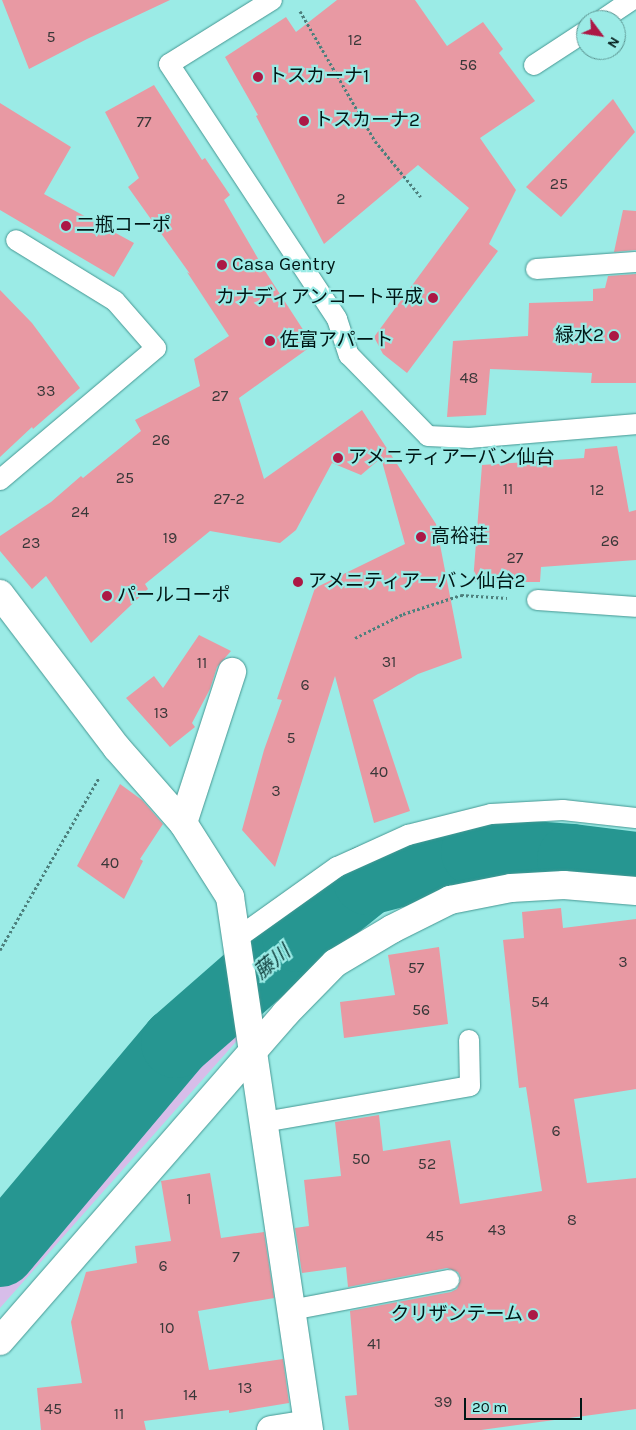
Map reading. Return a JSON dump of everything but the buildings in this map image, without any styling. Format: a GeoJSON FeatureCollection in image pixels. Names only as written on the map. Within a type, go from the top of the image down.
{"type":"FeatureCollection","features":[{"type":"Feature","properties":{"kind":"street"},"geometry":{"type":"LineString","coordinates":[[0,594],[117,748],[183,823],[230,897],[309,1427],[271,1430]]}},
{"type":"Feature","properties":{"kind":"street"},"geometry":{"type":"LineString","coordinates":[[183,823],[232,672]]}},
{"type":"Feature","properties":{"kind":"street"},"geometry":{"type":"LineString","coordinates":[[0,1342],[252,1042],[285,1014],[335,963],[392,929],[450,900],[520,887],[564,885],[636,890]]}},
{"type":"Feature","properties":{"kind":"lane"},"geometry":{"type":"LineString","coordinates":[[272,0],[170,64],[337,319],[349,355],[428,436],[470,438],[636,424]]}},
{"type":"Feature","properties":{"kind":"lane"},"geometry":{"type":"LineString","coordinates":[[617,10],[632,0]]}},
{"type":"Feature","properties":{"kind":"lane"},"geometry":{"type":"LineString","coordinates":[[534,65],[576,38]]}},
{"type":"Feature","properties":{"kind":"lane"},"geometry":{"type":"LineString","coordinates":[[0,480],[156,348],[115,301],[16,240]]}},
{"type":"Feature","properties":{"kind":"lane"},"geometry":{"type":"LineString","coordinates":[[536,269],[636,262]]}},
{"type":"Feature","properties":{"kind":"lane"},"geometry":{"type":"LineString","coordinates":[[538,600],[636,607]]}},
{"type":"Feature","properties":{"kind":"lane"},"geometry":{"type":"LineString","coordinates":[[238,948],[337,868],[408,835],[491,814],[563,810],[636,818]]}},
{"type":"Feature","properties":{"kind":"lane"},"geometry":{"type":"LineString","coordinates":[[264,1122],[470,1086],[469,1040]]}},
{"type":"Feature","properties":{"kind":"lane"},"geometry":{"type":"LineString","coordinates":[[291,1310],[450,1280]]}},
{"type":"Feature","properties":{"kind":"path"},"geometry":{"type":"LineString","coordinates":[[299,8],[375,141],[420,197]]}},
{"type":"Feature","properties":{"kind":"path"},"geometry":{"type":"LineString","coordinates":[[355,638],[404,614],[461,595],[538,600]]}},
{"type":"Feature","properties":{"kind":"path"},"geometry":{"type":"LineString","coordinates":[[0,950],[117,748]]}},
{"type":"Feature","properties":{"kind":"shaded area"},"geometry":{"type":"Polygon","coordinates":[[[234,1000],[242,1035],[0,1308],[0,1266],[234,1000]]]}},
{"type":"Feature","properties":{"kind":"waterway","name":"藤川"},"geometry":{"type":"LineString","coordinates":[[0,1252],[176,1043],[297,937],[368,880],[476,852],[572,859],[636,867]]}},
{"type":"Feature","properties":{"kind":"place","name":"トスカーナ1"},"geometry":{"type":"Point","coordinates":[258,77]}},
{"type":"Feature","properties":{"kind":"place","name":"トスカーナ2"},"geometry":{"type":"Point","coordinates":[304,121]}},
{"type":"Feature","properties":{"kind":"place","name":"二瓶コーポ"},"geometry":{"type":"Point","coordinates":[66,226]}},
{"type":"Feature","properties":{"kind":"place","name":"Casa Gentry"},"geometry":{"type":"Point","coordinates":[222,265]}},
{"type":"Feature","properties":{"kind":"place","name":"カナディアンコート平成"},"geometry":{"type":"Point","coordinates":[433,298]}},
{"type":"Feature","properties":{"kind":"place","name":"緑水2"},"geometry":{"type":"Point","coordinates":[614,336]}},
{"type":"Feature","properties":{"kind":"place","name":"佐富アパート"},"geometry":{"type":"Point","coordinates":[270,341]}},
{"type":"Feature","properties":{"kind":"place","name":"アメニティアーバン仙台"},"geometry":{"type":"Point","coordinates":[338,458]}},
{"type":"Feature","properties":{"kind":"place","name":"高裕荘"},"geometry":{"type":"Point","coordinates":[421,537]}},
{"type":"Feature","properties":{"kind":"place","name":"アメニティアーバン仙台2"},"geometry":{"type":"Point","coordinates":[298,582]}},
{"type":"Feature","properties":{"kind":"place","name":"パールコーポ"},"geometry":{"type":"Point","coordinates":[107,596]}},
{"type":"Feature","properties":{"kind":"place","name":"クリザンテーム"},"geometry":{"type":"Point","coordinates":[533,1315]}}]}
